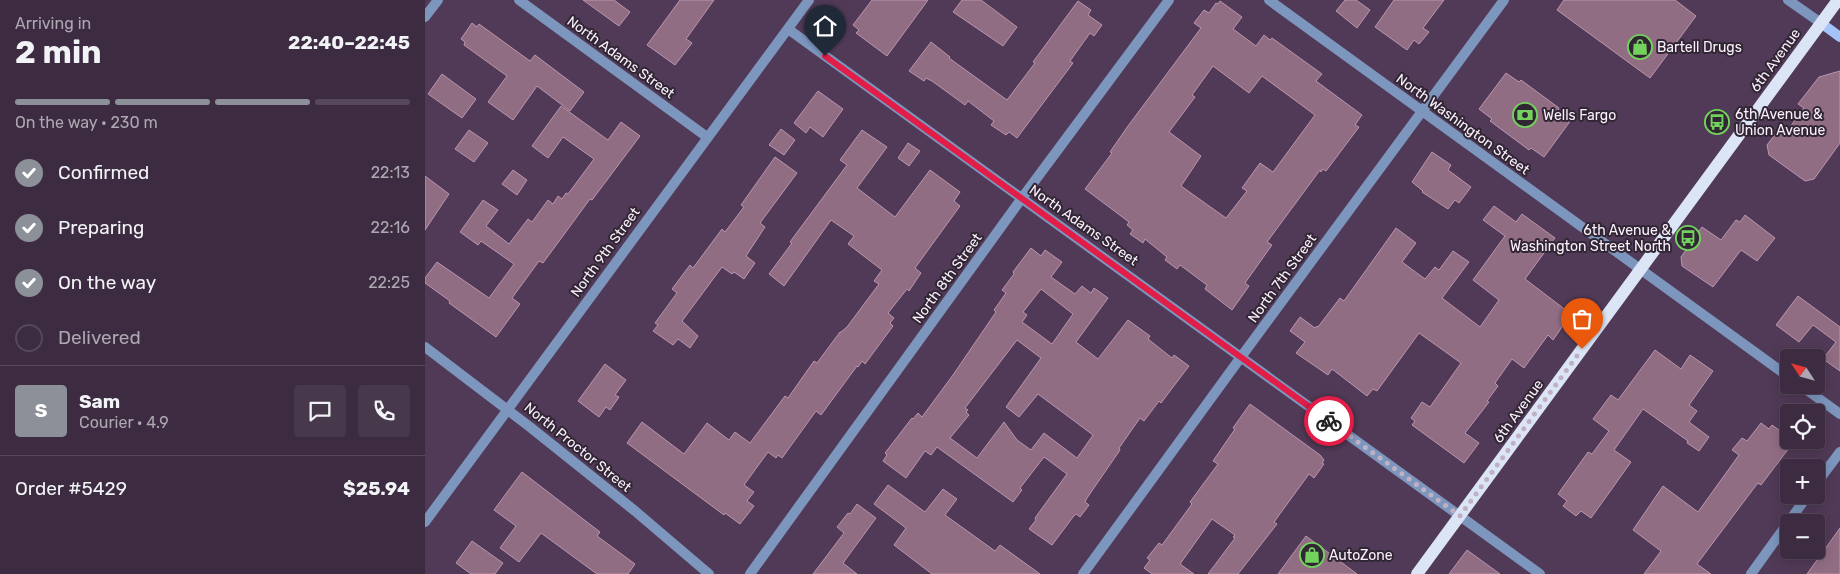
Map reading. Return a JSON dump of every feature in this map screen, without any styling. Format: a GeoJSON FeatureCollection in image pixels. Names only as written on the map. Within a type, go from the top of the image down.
{"type":"FeatureCollection","features":[{"type":"Feature","properties":{"kind":"main road","name":"6th Avenue"},"geometry":{"type":"LineString","coordinates":[[1417,574],[1838,0]]}},
{"type":"Feature","properties":{"kind":"main road"},"geometry":{"type":"LineString","coordinates":[[1821,23],[1840,37]]}},
{"type":"Feature","properties":{"kind":"street"},"geometry":{"type":"LineString","coordinates":[[425,17],[438,0]]}},
{"type":"Feature","properties":{"kind":"street","name":"North Adams Street"},"geometry":{"type":"LineString","coordinates":[[519,0],[707,137]]}},
{"type":"Feature","properties":{"kind":"street","name":"North 9th Street"},"geometry":{"type":"LineString","coordinates":[[425,522],[809,0]]}},
{"type":"Feature","properties":{"kind":"street","name":"North 8th Street"},"geometry":{"type":"LineString","coordinates":[[750,574],[1022,198],[1169,0]]}},
{"type":"Feature","properties":{"kind":"street","name":"North Washington Street"},"geometry":{"type":"LineString","coordinates":[[1269,0],[1780,370]]}},
{"type":"Feature","properties":{"kind":"street","name":"North 7th Street"},"geometry":{"type":"LineString","coordinates":[[1083,574],[1504,0]]}},
{"type":"Feature","properties":{"kind":"street"},"geometry":{"type":"LineString","coordinates":[[1788,0],[1821,23]]}},
{"type":"Feature","properties":{"kind":"street","name":"North Adams Street"},"geometry":{"type":"LineString","coordinates":[[788,29],[1540,574]]}},
{"type":"Feature","properties":{"kind":"street","name":"North Proctor Street"},"geometry":{"type":"LineString","coordinates":[[425,347],[508,409],[635,510],[709,574]]}},
{"type":"Feature","properties":{"kind":"street"},"geometry":{"type":"LineString","coordinates":[[1812,394],[1840,414]]}},
{"type":"Feature","properties":{"kind":"street"},"geometry":{"type":"LineString","coordinates":[[1825,472],[1840,452]]}},
{"type":"Feature","properties":{"kind":"street"},"geometry":{"type":"LineString","coordinates":[[1751,574],[1802,504]]}},
{"type":"Feature","properties":{"kind":"building"},"geometry":{"type":"Polygon","coordinates":[[[583,0],[614,0],[630,12],[619,26],[583,0]]]}},
{"type":"Feature","properties":{"kind":"building"},"geometry":{"type":"Polygon","coordinates":[[[680,0],[714,0],[686,39],[692,43],[675,65],[647,45],[680,0]]]}},
{"type":"Feature","properties":{"kind":"building"},"geometry":{"type":"Polygon","coordinates":[[[872,0],[928,0],[887,56],[856,33],[859,30],[853,25],[872,0]]]}},
{"type":"Feature","properties":{"kind":"building"},"geometry":{"type":"Polygon","coordinates":[[[962,0],[981,0],[1017,27],[1003,46],[953,12],[962,0]]]}},
{"type":"Feature","properties":{"kind":"building"},"geometry":{"type":"Polygon","coordinates":[[[1345,0],[1356,0],[1370,10],[1357,28],[1336,11],[1345,0]]]}},
{"type":"Feature","properties":{"kind":"building"},"geometry":{"type":"Polygon","coordinates":[[[1394,0],[1444,0],[1423,28],[1429,32],[1419,44],[1414,40],[1407,50],[1375,27],[1394,0]]]}},
{"type":"Feature","properties":{"kind":"building","name":"Bartell Drugs"},"geometry":{"type":"Polygon","coordinates":[[[1564,0],[1675,0],[1696,16],[1650,78],[1557,10],[1564,0]]]}},
{"type":"Feature","properties":{"kind":"building"},"geometry":{"type":"Polygon","coordinates":[[[1078,1],[1091,10],[1088,15],[1102,25],[1094,36],[1090,33],[1070,61],[1073,63],[1017,138],[1009,132],[1006,135],[991,125],[994,121],[968,101],[965,105],[932,81],[926,78],[924,81],[909,71],[931,42],[949,58],[1007,100],[1078,1]]]}},
{"type":"Feature","properties":{"kind":"building"},"geometry":{"type":"Polygon","coordinates":[[[1220,1],[1242,17],[1233,29],[1256,46],[1264,35],[1270,40],[1272,38],[1322,74],[1316,81],[1362,115],[1355,125],[1359,127],[1326,171],[1323,169],[1321,172],[1320,170],[1267,242],[1272,245],[1245,283],[1249,286],[1232,310],[1205,289],[1207,285],[1180,265],[1177,269],[1165,260],[1167,257],[1145,239],[1143,243],[1130,234],[1133,230],[1127,225],[1129,222],[1085,189],[1112,153],[1110,152],[1128,126],[1201,28],[1194,23],[1204,10],[1209,13],[1216,3],[1218,4],[1220,1]],[[1213,66],[1192,95],[1195,97],[1169,132],[1201,156],[1181,186],[1226,218],[1247,191],[1242,188],[1260,163],[1273,172],[1315,115],[1262,76],[1249,93],[1213,66]]]}},
{"type":"Feature","properties":{"kind":"building"},"geometry":{"type":"Polygon","coordinates":[[[472,23],[477,27],[479,24],[530,61],[535,55],[584,92],[570,111],[537,86],[513,120],[488,102],[507,76],[464,45],[465,42],[461,39],[472,23]]]}},
{"type":"Feature","properties":{"kind":"building"},"geometry":{"type":"Polygon","coordinates":[[[1840,71],[1840,143],[1814,179],[1805,181],[1769,155],[1767,145],[1780,128],[1787,131],[1804,108],[1798,104],[1819,77],[1840,71]]]}},
{"type":"Feature","properties":{"kind":"building","name":"Wells Fargo"},"geometry":{"type":"Polygon","coordinates":[[[1506,73],[1519,82],[1521,80],[1559,108],[1558,111],[1571,120],[1544,157],[1531,148],[1529,150],[1490,121],[1492,119],[1479,109],[1506,73]]]}},
{"type":"Feature","properties":{"kind":"building"},"geometry":{"type":"Polygon","coordinates":[[[442,74],[476,99],[462,118],[428,94],[442,74]]]}},
{"type":"Feature","properties":{"kind":"building"},"geometry":{"type":"Polygon","coordinates":[[[818,91],[843,109],[823,137],[810,127],[806,133],[794,123],[818,91]]]}},
{"type":"Feature","properties":{"kind":"building"},"geometry":{"type":"Polygon","coordinates":[[[561,106],[608,140],[621,122],[640,136],[543,263],[539,261],[512,298],[520,304],[496,337],[449,303],[450,301],[425,283],[425,278],[437,262],[489,298],[514,264],[481,241],[478,245],[460,232],[483,200],[498,210],[486,226],[509,244],[528,219],[532,222],[548,200],[553,204],[558,196],[562,199],[566,193],[568,194],[594,159],[563,137],[548,158],[532,146],[561,106]]]}},
{"type":"Feature","properties":{"kind":"building"},"geometry":{"type":"Polygon","coordinates":[[[781,129],[795,140],[784,155],[769,145],[781,129]]]}},
{"type":"Feature","properties":{"kind":"building"},"geometry":{"type":"Polygon","coordinates":[[[469,130],[488,143],[474,162],[455,149],[469,130]]]}},
{"type":"Feature","properties":{"kind":"building"},"geometry":{"type":"Polygon","coordinates":[[[862,130],[887,147],[857,188],[895,217],[930,170],[960,192],[954,201],[960,206],[915,268],[921,273],[909,291],[907,289],[888,313],[894,318],[890,323],[893,326],[865,364],[862,361],[857,366],[821,415],[816,411],[782,458],[778,455],[776,458],[768,452],[744,485],[754,492],[747,501],[754,506],[740,524],[725,513],[724,515],[627,443],[642,422],[684,454],[707,423],[729,440],[735,432],[750,443],[785,396],[788,398],[814,361],[817,363],[840,332],[847,327],[879,284],[874,281],[882,270],[848,244],[854,236],[831,220],[784,286],[769,274],[792,243],[790,242],[847,165],[840,160],[862,130]]]}},
{"type":"Feature","properties":{"kind":"building"},"geometry":{"type":"Polygon","coordinates":[[[908,143],[920,151],[909,166],[898,158],[908,143]]]}},
{"type":"Feature","properties":{"kind":"building"},"geometry":{"type":"Polygon","coordinates":[[[1432,152],[1451,165],[1448,170],[1471,187],[1459,203],[1455,200],[1448,209],[1422,192],[1412,182],[1432,152]]]}},
{"type":"Feature","properties":{"kind":"building"},"geometry":{"type":"Polygon","coordinates":[[[775,157],[797,173],[760,223],[765,227],[746,256],[755,263],[744,279],[722,267],[682,321],[698,336],[690,348],[678,339],[673,345],[653,331],[658,325],[655,323],[677,293],[672,289],[690,265],[693,268],[722,229],[725,232],[744,207],[741,205],[775,157]]]}},
{"type":"Feature","properties":{"kind":"building"},"geometry":{"type":"Polygon","coordinates":[[[513,170],[527,180],[517,195],[502,184],[513,170]]]}},
{"type":"Feature","properties":{"kind":"building"},"geometry":{"type":"Polygon","coordinates":[[[425,176],[449,194],[425,230],[425,176]]]}},
{"type":"Feature","properties":{"kind":"building"},"geometry":{"type":"Polygon","coordinates":[[[1494,206],[1516,222],[1522,214],[1555,238],[1525,279],[1571,314],[1553,340],[1548,335],[1524,368],[1512,359],[1495,383],[1498,386],[1487,401],[1489,402],[1465,433],[1479,443],[1464,463],[1412,425],[1415,421],[1411,418],[1422,402],[1430,407],[1461,363],[1419,333],[1377,391],[1373,389],[1367,396],[1332,369],[1328,375],[1296,353],[1305,342],[1290,331],[1300,317],[1315,328],[1318,327],[1340,298],[1344,301],[1396,228],[1416,243],[1402,262],[1425,279],[1435,267],[1439,270],[1453,251],[1469,262],[1442,298],[1480,327],[1499,300],[1473,280],[1505,236],[1483,220],[1494,206]]]}},
{"type":"Feature","properties":{"kind":"building"},"geometry":{"type":"Polygon","coordinates":[[[1745,215],[1775,238],[1757,261],[1741,250],[1713,287],[1682,266],[1681,257],[1702,227],[1721,240],[1736,220],[1740,222],[1745,215]]]}},
{"type":"Feature","properties":{"kind":"building"},"geometry":{"type":"Polygon","coordinates":[[[1031,248],[1041,256],[1045,250],[1062,262],[1051,277],[1075,294],[1082,286],[1091,293],[1094,288],[1108,298],[1076,342],[1098,359],[1128,320],[1150,336],[1148,339],[1172,358],[1174,355],[1189,366],[1161,403],[1159,401],[1144,421],[1140,418],[1087,498],[1085,502],[1089,505],[1080,517],[1076,514],[1073,517],[1052,545],[1029,529],[1067,474],[1044,457],[1020,488],[1022,490],[1013,502],[937,447],[931,455],[925,451],[906,478],[883,461],[887,455],[885,453],[912,418],[918,413],[922,417],[953,375],[996,312],[994,310],[1006,293],[1002,290],[1014,274],[1013,272],[1031,248]],[[1041,289],[1023,312],[1027,315],[1022,322],[1052,344],[1073,314],[1041,289]],[[1017,340],[965,408],[968,410],[966,412],[969,415],[950,438],[977,458],[1004,422],[1017,440],[1031,450],[1044,433],[1077,458],[1093,435],[1038,394],[1019,417],[1006,407],[1041,358],[1017,340]]]}},
{"type":"Feature","properties":{"kind":"building"},"geometry":{"type":"Polygon","coordinates":[[[1798,296],[1840,327],[1840,371],[1825,360],[1825,356],[1836,342],[1813,325],[1799,342],[1776,325],[1798,296]]]}},
{"type":"Feature","properties":{"kind":"building"},"geometry":{"type":"Polygon","coordinates":[[[1655,350],[1681,369],[1690,355],[1713,371],[1689,405],[1697,411],[1689,422],[1709,437],[1699,451],[1643,409],[1614,450],[1631,462],[1591,518],[1581,511],[1576,516],[1563,506],[1567,501],[1558,494],[1588,452],[1592,454],[1609,431],[1593,419],[1611,395],[1618,400],[1655,350]]]}},
{"type":"Feature","properties":{"kind":"building"},"geometry":{"type":"Polygon","coordinates":[[[605,364],[626,380],[615,395],[619,397],[610,410],[606,407],[599,417],[578,401],[605,364]]]}},
{"type":"Feature","properties":{"kind":"building"},"geometry":{"type":"Polygon","coordinates":[[[1250,404],[1320,455],[1324,460],[1322,463],[1324,464],[1314,478],[1309,474],[1274,522],[1277,524],[1238,574],[1208,574],[1235,538],[1233,537],[1235,535],[1212,519],[1180,564],[1194,574],[1152,574],[1144,568],[1150,560],[1147,558],[1159,543],[1162,545],[1192,504],[1190,502],[1218,464],[1213,461],[1250,404]]]}},
{"type":"Feature","properties":{"kind":"building"},"geometry":{"type":"Polygon","coordinates":[[[1761,423],[1769,429],[1772,425],[1780,431],[1780,449],[1788,449],[1761,485],[1758,483],[1754,488],[1697,564],[1711,574],[1644,574],[1661,551],[1633,530],[1663,486],[1698,512],[1739,455],[1732,450],[1742,438],[1747,441],[1761,423]]]}},
{"type":"Feature","properties":{"kind":"building"},"geometry":{"type":"Polygon","coordinates":[[[522,472],[600,532],[597,536],[635,564],[628,574],[597,574],[541,533],[519,562],[500,548],[516,526],[494,510],[522,472]]]}},
{"type":"Feature","properties":{"kind":"building"},"geometry":{"type":"Polygon","coordinates":[[[888,485],[925,512],[943,489],[957,499],[945,515],[995,551],[1000,545],[1040,574],[932,574],[894,545],[906,528],[874,504],[888,485]]]}},
{"type":"Feature","properties":{"kind":"building"},"geometry":{"type":"Polygon","coordinates":[[[857,504],[876,518],[843,563],[857,574],[813,574],[844,533],[837,527],[857,504]]]}},
{"type":"Feature","properties":{"kind":"building"},"geometry":{"type":"Polygon","coordinates":[[[1840,528],[1840,574],[1807,574],[1818,559],[1825,559],[1825,549],[1840,528]]]}},
{"type":"Feature","properties":{"kind":"building","name":"AutoZone"},"geometry":{"type":"Polygon","coordinates":[[[1306,536],[1357,574],[1278,574],[1306,536]]]}},
{"type":"Feature","properties":{"kind":"building"},"geometry":{"type":"Polygon","coordinates":[[[472,541],[503,563],[495,574],[471,574],[456,563],[472,541]]]}},
{"type":"Feature","properties":{"kind":"building"},"geometry":{"type":"Polygon","coordinates":[[[1467,550],[1500,574],[1449,574],[1467,550]]]}},
{"type":"Feature","properties":{"kind":"way so far"},"geometry":{"type":"LineString","coordinates":[[1329,421],[1460,516],[1582,349]]}},
{"type":"Feature","properties":{"kind":"place","name":"Bartell Drugs"},"geometry":{"type":"Point","coordinates":[1640,47]}},
{"type":"Feature","properties":{"kind":"place","name":"Wells Fargo"},"geometry":{"type":"Point","coordinates":[1525,115]}},
{"type":"Feature","properties":{"kind":"place","name":"6th Avenue & Union Avenue"},"geometry":{"type":"Point","coordinates":[1717,122]}},
{"type":"Feature","properties":{"kind":"place","name":"6th Avenue & Washington Street North"},"geometry":{"type":"Point","coordinates":[1688,238]}},
{"type":"Feature","properties":{"kind":"place","name":"AutoZone"},"geometry":{"type":"Point","coordinates":[1312,555]}},
{"type":"Feature","properties":{"kind":"route"},"geometry":{"type":"LineString","coordinates":[[825,56],[1329,421]]}}]}
